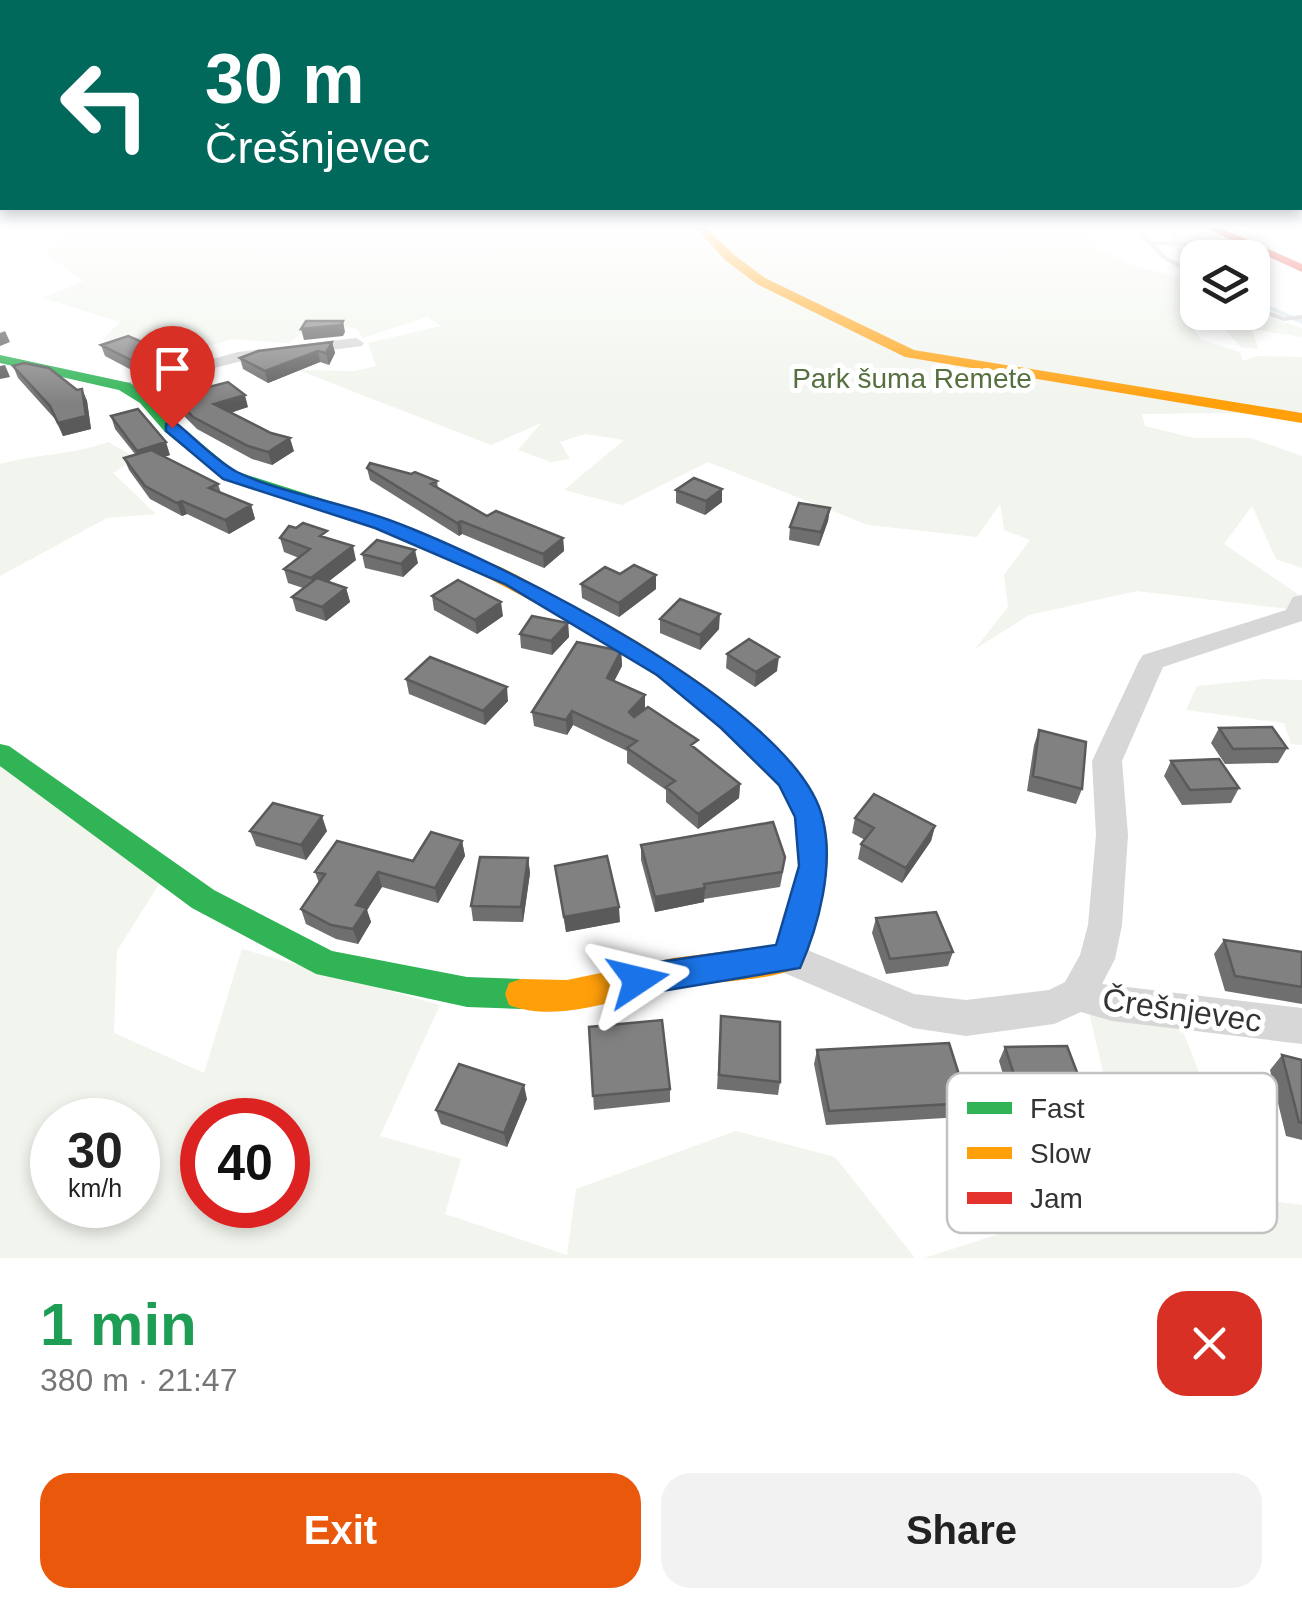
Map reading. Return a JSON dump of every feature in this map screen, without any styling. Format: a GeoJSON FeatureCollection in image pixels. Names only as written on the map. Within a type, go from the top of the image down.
{"type":"FeatureCollection","features":[{"type":"Feature","properties":{"kind":"street"},"geometry":{"type":"LineString","coordinates":[[773,287],[910,354],[1302,418]]}},
{"type":"Feature","properties":{"kind":"street"},"geometry":{"type":"LineString","coordinates":[[124,386],[250,355],[356,342]]}},
{"type":"Feature","properties":{"kind":"street"},"geometry":{"type":"LineString","coordinates":[[0,359],[124,386],[146,400],[172,428],[229,475],[382,524],[512,580],[665,669],[730,722],[789,778],[809,817],[814,866],[788,958],[672,973],[567,995],[467,992],[328,964],[203,899],[0,753]]}},
{"type":"Feature","properties":{"kind":"street"},"geometry":{"type":"LineString","coordinates":[[1078,994],[1098,960],[1104,925],[1112,835],[1108,761],[1152,661],[1295,615],[1302,602]]}},
{"type":"Feature","properties":{"kind":"street","name":"Črešnjevec"},"geometry":{"type":"LineString","coordinates":[[788,958],[913,1012],[966,1018],[1054,1007],[1078,994],[1112,1004],[1302,1026]]}},
{"type":"Feature","properties":{"kind":"lane"},"geometry":{"type":"LineString","coordinates":[[1270,312],[1287,318],[1300,317]]}},
{"type":"Feature","properties":{"kind":"green space","name":"Park šuma Remete"},"geometry":{"type":"Polygon","coordinates":[[[70,287],[1180,287],[1180,330],[1194,330],[1202,340],[1240,352],[1243,361],[1257,356],[1302,357],[1302,412],[1142,414],[1145,426],[1194,438],[1251,438],[1302,456],[1302,568],[1276,559],[1252,506],[1224,544],[1302,597],[1298,610],[1137,591],[1029,615],[975,649],[1008,607],[1004,575],[1030,540],[1004,530],[1000,504],[977,537],[868,525],[708,462],[622,505],[564,490],[624,440],[585,434],[560,442],[570,459],[551,462],[518,450],[541,423],[491,445],[298,370],[354,371],[376,366],[368,343],[441,326],[427,317],[363,338],[357,329],[315,322],[289,343],[232,339],[198,349],[103,339],[120,322],[43,298],[70,287]]]}},
{"type":"Feature","properties":{"kind":"green space","name":"Park šuma Remete"},"geometry":{"type":"Polygon","coordinates":[[[1270,317],[1302,328],[1302,337],[1258,330],[1270,330],[1270,317]]]}},
{"type":"Feature","properties":{"kind":"green space","name":"Park šuma Remete"},"geometry":{"type":"Polygon","coordinates":[[[1225,330],[1252,330],[1258,349],[1241,347],[1225,330]]]}},
{"type":"Feature","properties":{"kind":"green space"},"geometry":{"type":"Polygon","coordinates":[[[108,442],[137,458],[113,473],[156,514],[107,518],[0,576],[0,464],[108,442]]]}},
{"type":"Feature","properties":{"kind":"green space"},"geometry":{"type":"Polygon","coordinates":[[[1265,679],[1302,680],[1302,745],[1291,744],[1284,723],[1186,710],[1197,686],[1265,679]]]}},
{"type":"Feature","properties":{"kind":"green space"},"geometry":{"type":"Polygon","coordinates":[[[0,764],[159,884],[117,951],[114,1033],[204,1073],[242,949],[440,1005],[380,1136],[461,1159],[445,1214],[567,1255],[576,1189],[736,1131],[835,1157],[915,1258],[0,1258],[0,764]]]}},
{"type":"Feature","properties":{"kind":"green space"},"geometry":{"type":"Polygon","coordinates":[[[1089,1012],[1180,1024],[1199,1073],[1103,1073],[1089,1012]]]}},
{"type":"Feature","properties":{"kind":"green space"},"geometry":{"type":"Polygon","coordinates":[[[1277,1202],[1302,1205],[1302,1258],[924,1258],[1002,1233],[1277,1233],[1277,1202]]]}},
{"type":"Feature","properties":{"kind":"building"},"geometry":{"type":"Polygon","coordinates":[[[306,321],[343,321],[341,325],[301,329],[306,321]]]}},
{"type":"Feature","properties":{"kind":"building"},"geometry":{"type":"Polygon","coordinates":[[[128,336],[170,354],[137,363],[101,345],[128,336]]]}},
{"type":"Feature","properties":{"kind":"building"},"geometry":{"type":"Polygon","coordinates":[[[332,342],[326,353],[318,351],[265,371],[240,358],[258,351],[332,342]]]}},
{"type":"Feature","properties":{"kind":"building"},"geometry":{"type":"Polygon","coordinates":[[[24,363],[49,368],[77,390],[82,389],[86,416],[58,423],[50,406],[13,366],[24,363]]]}},
{"type":"Feature","properties":{"kind":"building"},"geometry":{"type":"Polygon","coordinates":[[[179,368],[209,387],[228,382],[245,395],[214,404],[271,433],[290,438],[268,452],[248,446],[193,417],[175,399],[188,395],[155,374],[179,368]]]}},
{"type":"Feature","properties":{"kind":"building"},"geometry":{"type":"Polygon","coordinates":[[[138,409],[166,442],[137,451],[111,416],[138,409]]]}},
{"type":"Feature","properties":{"kind":"building"},"geometry":{"type":"Polygon","coordinates":[[[151,450],[218,484],[209,488],[251,505],[225,520],[182,501],[177,503],[145,486],[124,458],[151,450]]]}},
{"type":"Feature","properties":{"kind":"building"},"geometry":{"type":"Polygon","coordinates":[[[370,463],[415,472],[437,481],[431,484],[487,516],[496,511],[563,538],[543,554],[461,521],[457,523],[367,468],[370,463]]]}},
{"type":"Feature","properties":{"kind":"building"},"geometry":{"type":"Polygon","coordinates":[[[694,478],[722,489],[706,501],[676,490],[694,478]]]}},
{"type":"Feature","properties":{"kind":"building"},"geometry":{"type":"Polygon","coordinates":[[[799,503],[830,508],[821,532],[790,527],[799,503]]]}},
{"type":"Feature","properties":{"kind":"building"},"geometry":{"type":"Polygon","coordinates":[[[303,523],[327,531],[320,536],[353,546],[311,578],[284,569],[310,549],[280,538],[289,526],[296,528],[303,523]]]}},
{"type":"Feature","properties":{"kind":"building"},"geometry":{"type":"Polygon","coordinates":[[[377,540],[415,550],[401,564],[362,554],[377,540]]]}},
{"type":"Feature","properties":{"kind":"building"},"geometry":{"type":"Polygon","coordinates":[[[634,565],[656,575],[619,603],[581,584],[605,567],[620,574],[634,565]]]}},
{"type":"Feature","properties":{"kind":"building"},"geometry":{"type":"Polygon","coordinates":[[[317,578],[346,588],[322,607],[292,597],[317,578]]]}},
{"type":"Feature","properties":{"kind":"building"},"geometry":{"type":"Polygon","coordinates":[[[458,580],[501,602],[475,620],[432,596],[458,580]]]}},
{"type":"Feature","properties":{"kind":"building"},"geometry":{"type":"Polygon","coordinates":[[[680,599],[720,614],[700,635],[660,619],[680,599]]]}},
{"type":"Feature","properties":{"kind":"building"},"geometry":{"type":"Polygon","coordinates":[[[532,616],[568,623],[551,641],[520,634],[532,616]]]}},
{"type":"Feature","properties":{"kind":"building"},"geometry":{"type":"Polygon","coordinates":[[[749,639],[779,657],[756,672],[727,654],[749,639]]]}},
{"type":"Feature","properties":{"kind":"building"},"geometry":{"type":"Polygon","coordinates":[[[577,642],[621,651],[607,678],[645,695],[629,712],[634,717],[648,707],[698,740],[691,745],[740,784],[698,814],[666,787],[675,781],[627,748],[637,741],[572,711],[566,720],[532,712],[577,642]]]}},
{"type":"Feature","properties":{"kind":"building"},"geometry":{"type":"Polygon","coordinates":[[[430,657],[507,687],[483,711],[406,679],[430,657]]]}},
{"type":"Feature","properties":{"kind":"building"},"geometry":{"type":"Polygon","coordinates":[[[1272,727],[1287,748],[1233,749],[1219,728],[1272,727]]]}},
{"type":"Feature","properties":{"kind":"building"},"geometry":{"type":"Polygon","coordinates":[[[1039,730],[1086,742],[1082,789],[1033,776],[1039,730]]]}},
{"type":"Feature","properties":{"kind":"building"},"geometry":{"type":"Polygon","coordinates":[[[1219,759],[1239,788],[1190,790],[1171,761],[1219,759]]]}},
{"type":"Feature","properties":{"kind":"building"},"geometry":{"type":"Polygon","coordinates":[[[874,794],[935,826],[906,868],[861,844],[874,828],[855,818],[874,794]]]}},
{"type":"Feature","properties":{"kind":"building"},"geometry":{"type":"Polygon","coordinates":[[[273,803],[322,816],[301,845],[250,831],[273,803]]]}},
{"type":"Feature","properties":{"kind":"building"},"geometry":{"type":"Polygon","coordinates":[[[773,822],[785,857],[782,872],[704,884],[705,888],[655,897],[641,845],[773,822]]]}},
{"type":"Feature","properties":{"kind":"building"},"geometry":{"type":"Polygon","coordinates":[[[431,832],[462,841],[435,888],[378,872],[356,905],[367,908],[353,929],[331,925],[301,909],[325,874],[315,872],[337,841],[413,861],[431,832]]]}},
{"type":"Feature","properties":{"kind":"building"},"geometry":{"type":"Polygon","coordinates":[[[607,856],[619,907],[564,917],[555,866],[607,856]]]}},
{"type":"Feature","properties":{"kind":"building"},"geometry":{"type":"Polygon","coordinates":[[[480,857],[528,858],[521,907],[471,906],[480,857]]]}},
{"type":"Feature","properties":{"kind":"building"},"geometry":{"type":"Polygon","coordinates":[[[936,912],[953,952],[890,959],[876,918],[936,912]]]}},
{"type":"Feature","properties":{"kind":"building"},"geometry":{"type":"Polygon","coordinates":[[[1224,940],[1302,952],[1302,987],[1235,976],[1224,940]]]}},
{"type":"Feature","properties":{"kind":"building"},"geometry":{"type":"Polygon","coordinates":[[[721,1016],[780,1022],[780,1082],[719,1075],[721,1016]]]}},
{"type":"Feature","properties":{"kind":"building"},"geometry":{"type":"Polygon","coordinates":[[[662,1020],[670,1089],[593,1096],[589,1027],[662,1020]]]}},
{"type":"Feature","properties":{"kind":"building"},"geometry":{"type":"Polygon","coordinates":[[[949,1043],[958,1073],[947,1073],[947,1104],[829,1111],[817,1050],[949,1043]]]}},
{"type":"Feature","properties":{"kind":"building"},"geometry":{"type":"Polygon","coordinates":[[[1067,1046],[1077,1073],[1013,1073],[1005,1047],[1067,1046]]]}},
{"type":"Feature","properties":{"kind":"building"},"geometry":{"type":"Polygon","coordinates":[[[1282,1055],[1302,1060],[1302,1123],[1299,1122],[1282,1055]]]}},
{"type":"Feature","properties":{"kind":"building"},"geometry":{"type":"Polygon","coordinates":[[[459,1064],[524,1085],[504,1133],[436,1110],[459,1064]]]}},
{"type":"Feature","properties":{"kind":"waterway"},"geometry":{"type":"LineString","coordinates":[[1270,308],[1302,322]]}},
{"type":"Feature","properties":{"kind":"traffic: fast"},"geometry":{"type":"LineString","coordinates":[[0,359],[124,386],[146,400],[171,428],[229,475],[382,524],[472,563]]}},
{"type":"Feature","properties":{"kind":"traffic: fast"},"geometry":{"type":"LineString","coordinates":[[0,753],[203,899],[327,964],[467,992],[521,994]]}},
{"type":"Feature","properties":{"kind":"traffic: slow"},"geometry":{"type":"LineString","coordinates":[[773,287],[910,354],[1302,418]]}},
{"type":"Feature","properties":{"kind":"traffic: slow"},"geometry":{"type":"LineString","coordinates":[[472,563],[609,635],[713,705],[790,780],[809,816],[813,834],[812,870],[788,958],[673,973],[567,995],[521,994]]}},
{"type":"Feature","properties":{"kind":"route"},"geometry":{"type":"LineString","coordinates":[[172,428],[229,475],[382,524],[512,580],[665,669],[730,722],[789,778],[809,817],[814,866],[788,958],[638,980]]}}]}
